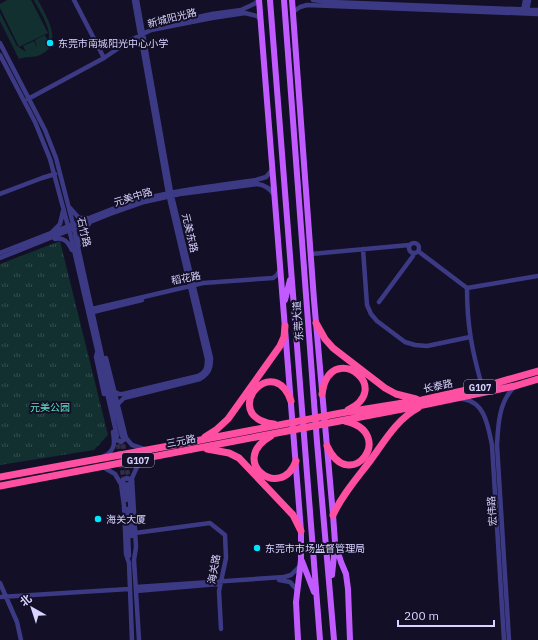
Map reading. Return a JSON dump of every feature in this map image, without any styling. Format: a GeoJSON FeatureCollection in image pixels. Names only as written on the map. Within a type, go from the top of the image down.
{"type":"FeatureCollection","features":[{"type":"Feature","properties":{"kind":"highway"},"geometry":{"type":"LineString","coordinates":[[316,323],[325,340],[333,348],[385,388],[396,394],[423,403]]}},
{"type":"Feature","properties":{"kind":"highway"},"geometry":{"type":"LineString","coordinates":[[199,444],[228,419],[280,346],[284,337],[286,326]]}},
{"type":"Feature","properties":{"kind":"highway"},"geometry":{"type":"LineString","coordinates":[[322,394],[325,382],[330,374],[337,369],[350,369],[360,375],[365,385],[365,393],[362,400],[356,406],[341,413]]}},
{"type":"Feature","properties":{"kind":"highway","name":"长泰路"},"geometry":{"type":"LineString","coordinates":[[343,421],[423,403],[538,371]]}},
{"type":"Feature","properties":{"kind":"highway","name":"长泰路"},"geometry":{"type":"LineString","coordinates":[[341,413],[459,398],[515,386],[538,379]]}},
{"type":"Feature","properties":{"kind":"highway"},"geometry":{"type":"LineString","coordinates":[[276,425],[262,421],[252,412],[249,402],[253,392],[263,384],[274,382],[278,383],[286,390],[292,401]]}},
{"type":"Feature","properties":{"kind":"highway"},"geometry":{"type":"LineString","coordinates":[[333,515],[337,505],[398,424],[423,403]]}},
{"type":"Feature","properties":{"kind":"highway","name":"三元路"},"geometry":{"type":"LineString","coordinates":[[0,486],[152,457],[276,425],[341,413]]}},
{"type":"Feature","properties":{"kind":"highway"},"geometry":{"type":"LineString","coordinates":[[327,446],[335,460],[347,465],[352,465],[361,461],[367,453],[370,443],[366,433],[357,425],[343,421]]}},
{"type":"Feature","properties":{"kind":"highway","name":"三元路"},"geometry":{"type":"LineString","coordinates":[[0,477],[148,449],[199,444],[277,433],[343,421]]}},
{"type":"Feature","properties":{"kind":"highway"},"geometry":{"type":"LineString","coordinates":[[277,433],[264,440],[253,455],[256,466],[262,475],[268,478],[278,478],[290,472],[296,461]]}},
{"type":"Feature","properties":{"kind":"highway"},"geometry":{"type":"LineString","coordinates":[[199,444],[229,453],[239,458],[293,515],[301,531]]}},
{"type":"Feature","properties":{"kind":"main road"},"geometry":{"type":"LineString","coordinates":[[259,0],[292,401],[301,531],[301,563],[296,602],[298,640]]}},
{"type":"Feature","properties":{"kind":"main road","name":"东莞大道"},"geometry":{"type":"LineString","coordinates":[[270,0],[320,640]]}},
{"type":"Feature","properties":{"kind":"main road","name":"东莞大道"},"geometry":{"type":"LineString","coordinates":[[284,0],[321,497],[334,640]]}},
{"type":"Feature","properties":{"kind":"main road"},"geometry":{"type":"LineString","coordinates":[[292,0],[314,300],[335,542],[330,584]]}},
{"type":"Feature","properties":{"kind":"main road"},"geometry":{"type":"LineString","coordinates":[[263,51],[275,68]]}},
{"type":"Feature","properties":{"kind":"main road"},"geometry":{"type":"LineString","coordinates":[[304,271],[314,300]]}},
{"type":"Feature","properties":{"kind":"main road"},"geometry":{"type":"LineString","coordinates":[[284,307],[291,272]]}},
{"type":"Feature","properties":{"kind":"main road"},"geometry":{"type":"LineString","coordinates":[[335,542],[346,574],[350,640]]}},
{"type":"Feature","properties":{"kind":"main road"},"geometry":{"type":"LineString","coordinates":[[301,563],[316,597]]}},
{"type":"Feature","properties":{"kind":"street"},"geometry":{"type":"LineString","coordinates":[[75,0],[104,58]]}},
{"type":"Feature","properties":{"kind":"street","name":"元美东路"},"geometry":{"type":"LineString","coordinates":[[115,392],[123,394],[198,376],[206,370],[207,359],[170,194],[134,0]]}},
{"type":"Feature","properties":{"kind":"street","name":"元美东路"},"geometry":{"type":"LineString","coordinates":[[137,0],[141,34]]}},
{"type":"Feature","properties":{"kind":"street","name":"新城阳光路"},"geometry":{"type":"LineString","coordinates":[[141,34],[150,28],[212,14],[241,10],[259,0]]}},
{"type":"Feature","properties":{"kind":"street"},"geometry":{"type":"LineString","coordinates":[[313,0],[525,11],[538,10]]}},
{"type":"Feature","properties":{"kind":"street"},"geometry":{"type":"LineString","coordinates":[[525,0],[525,11]]}},
{"type":"Feature","properties":{"kind":"street"},"geometry":{"type":"LineString","coordinates":[[525,11],[529,0]]}},
{"type":"Feature","properties":{"kind":"street"},"geometry":{"type":"LineString","coordinates":[[293,12],[297,8],[306,5],[386,4]]}},
{"type":"Feature","properties":{"kind":"street"},"geometry":{"type":"LineString","coordinates":[[525,11],[538,14]]}},
{"type":"Feature","properties":{"kind":"street","name":"新城阳光路"},"geometry":{"type":"LineString","coordinates":[[27,100],[104,58],[134,36],[151,30],[245,13],[257,16],[261,20]]}},
{"type":"Feature","properties":{"kind":"street","name":"石竹路"},"geometry":{"type":"LineString","coordinates":[[0,43],[27,100],[50,143],[60,173],[66,206],[120,437]]}},
{"type":"Feature","properties":{"kind":"street","name":"石竹路"},"geometry":{"type":"LineString","coordinates":[[0,55],[27,100],[45,145],[66,206]]}},
{"type":"Feature","properties":{"kind":"street","name":"元美中路"},"geometry":{"type":"LineString","coordinates":[[0,258],[125,204],[170,194],[262,179],[269,175],[273,169]]}},
{"type":"Feature","properties":{"kind":"street"},"geometry":{"type":"LineString","coordinates":[[0,194],[55,174]]}},
{"type":"Feature","properties":{"kind":"street","name":"元美中路"},"geometry":{"type":"LineString","coordinates":[[170,194],[257,184],[271,190],[275,196]]}},
{"type":"Feature","properties":{"kind":"street"},"geometry":{"type":"LineString","coordinates":[[47,238],[60,224],[66,206],[79,218],[93,219]]}},
{"type":"Feature","properties":{"kind":"street"},"geometry":{"type":"LineString","coordinates":[[77,254],[80,236],[83,229],[93,219]]}},
{"type":"Feature","properties":{"kind":"street"},"geometry":{"type":"LineString","coordinates":[[47,238],[60,238],[65,240],[77,254]]}},
{"type":"Feature","properties":{"kind":"street","name":"元美中路"},"geometry":{"type":"LineString","coordinates":[[0,254],[47,238]]}},
{"type":"Feature","properties":{"kind":"street"},"geometry":{"type":"LineString","coordinates":[[311,254],[409,245],[413,243],[418,244],[419,248],[379,302]]}},
{"type":"Feature","properties":{"kind":"street"},"geometry":{"type":"LineString","coordinates":[[409,245],[409,250],[415,252],[467,288],[538,276]]}},
{"type":"Feature","properties":{"kind":"street"},"geometry":{"type":"LineString","coordinates":[[363,249],[367,305],[371,314],[377,321],[405,342],[415,345],[427,346],[470,337]]}},
{"type":"Feature","properties":{"kind":"street","name":"石竹路"},"geometry":{"type":"LineString","coordinates":[[77,254],[93,310],[99,350]]}},
{"type":"Feature","properties":{"kind":"street","name":"稻花路"},"geometry":{"type":"LineString","coordinates":[[93,310],[192,287],[203,283],[273,278],[280,272],[281,269]]}},
{"type":"Feature","properties":{"kind":"street","name":"稻花路"},"geometry":{"type":"LineString","coordinates":[[192,287],[274,280],[282,287]]}},
{"type":"Feature","properties":{"kind":"street","name":"元美东路"},"geometry":{"type":"LineString","coordinates":[[118,404],[124,398],[200,379],[209,372],[211,358],[192,287]]}},
{"type":"Feature","properties":{"kind":"street"},"geometry":{"type":"LineString","coordinates":[[467,288],[467,312],[470,337],[482,386]]}},
{"type":"Feature","properties":{"kind":"street"},"geometry":{"type":"LineString","coordinates":[[99,350],[105,355],[118,404],[120,437],[113,449],[108,454],[100,458]]}},
{"type":"Feature","properties":{"kind":"street","name":"宏伟路"},"geometry":{"type":"LineString","coordinates":[[509,640],[497,445],[502,406],[506,397],[515,386]]}},
{"type":"Feature","properties":{"kind":"street","name":"宏伟路"},"geometry":{"type":"LineString","coordinates":[[459,398],[471,401],[482,411],[489,428],[492,445],[504,640]]}},
{"type":"Feature","properties":{"kind":"street"},"geometry":{"type":"LineString","coordinates":[[120,437],[136,447],[148,449]]}},
{"type":"Feature","properties":{"kind":"street"},"geometry":{"type":"LineString","coordinates":[[132,640],[129,563],[126,554],[124,506],[127,483],[137,467],[152,457]]}},
{"type":"Feature","properties":{"kind":"street"},"geometry":{"type":"LineString","coordinates":[[103,467],[127,483],[135,533],[136,546],[134,560]]}},
{"type":"Feature","properties":{"kind":"street"},"geometry":{"type":"LineString","coordinates":[[127,483],[139,640]]}},
{"type":"Feature","properties":{"kind":"street","name":"海关路"},"geometry":{"type":"LineString","coordinates":[[135,533],[210,523],[225,534],[226,558],[220,583],[221,629]]}},
{"type":"Feature","properties":{"kind":"street"},"geometry":{"type":"LineString","coordinates":[[136,589],[284,577],[291,575],[301,563]]}},
{"type":"Feature","properties":{"kind":"street"},"geometry":{"type":"LineString","coordinates":[[220,583],[282,580],[290,582],[297,590]]}},
{"type":"Feature","properties":{"kind":"street"},"geometry":{"type":"LineString","coordinates":[[0,583],[17,622],[21,640]]}},
{"type":"Feature","properties":{"kind":"street"},"geometry":{"type":"LineString","coordinates":[[0,597],[129,589]]}},
{"type":"Feature","properties":{"kind":"green space"},"geometry":{"type":"Polygon","coordinates":[[[7,0],[31,0],[48,33],[19,47],[0,8],[0,4],[7,0]]]}},
{"type":"Feature","properties":{"kind":"green space"},"geometry":{"type":"Polygon","coordinates":[[[34,0],[38,0],[49,22],[52,37],[51,44],[47,50],[40,55],[19,59],[0,21],[0,13],[17,46],[26,52],[23,46],[34,41],[37,48],[35,40],[45,35],[48,41],[49,31],[34,0]]]}},
{"type":"Feature","properties":{"kind":"green space","name":"元美公园"},"geometry":{"type":"Polygon","coordinates":[[[60,241],[108,435],[94,450],[0,465],[0,264],[60,241]]]}},
{"type":"Feature","properties":{"kind":"tunnel"},"geometry":{"type":"LineString","coordinates":[[117,438],[124,482]]}},
{"type":"Feature","properties":{"kind":"tunnel"},"geometry":{"type":"LineString","coordinates":[[122,438],[129,482]]}},
{"type":"Feature","properties":{"kind":"place","name":"东莞市南城阳光中心小学"},"geometry":{"type":"Point","coordinates":[50,43]}},
{"type":"Feature","properties":{"kind":"place","name":"海关大厦"},"geometry":{"type":"Point","coordinates":[98,519]}},
{"type":"Feature","properties":{"kind":"place","name":"东莞市市场监督管理局"},"geometry":{"type":"Point","coordinates":[257,548]}}]}
